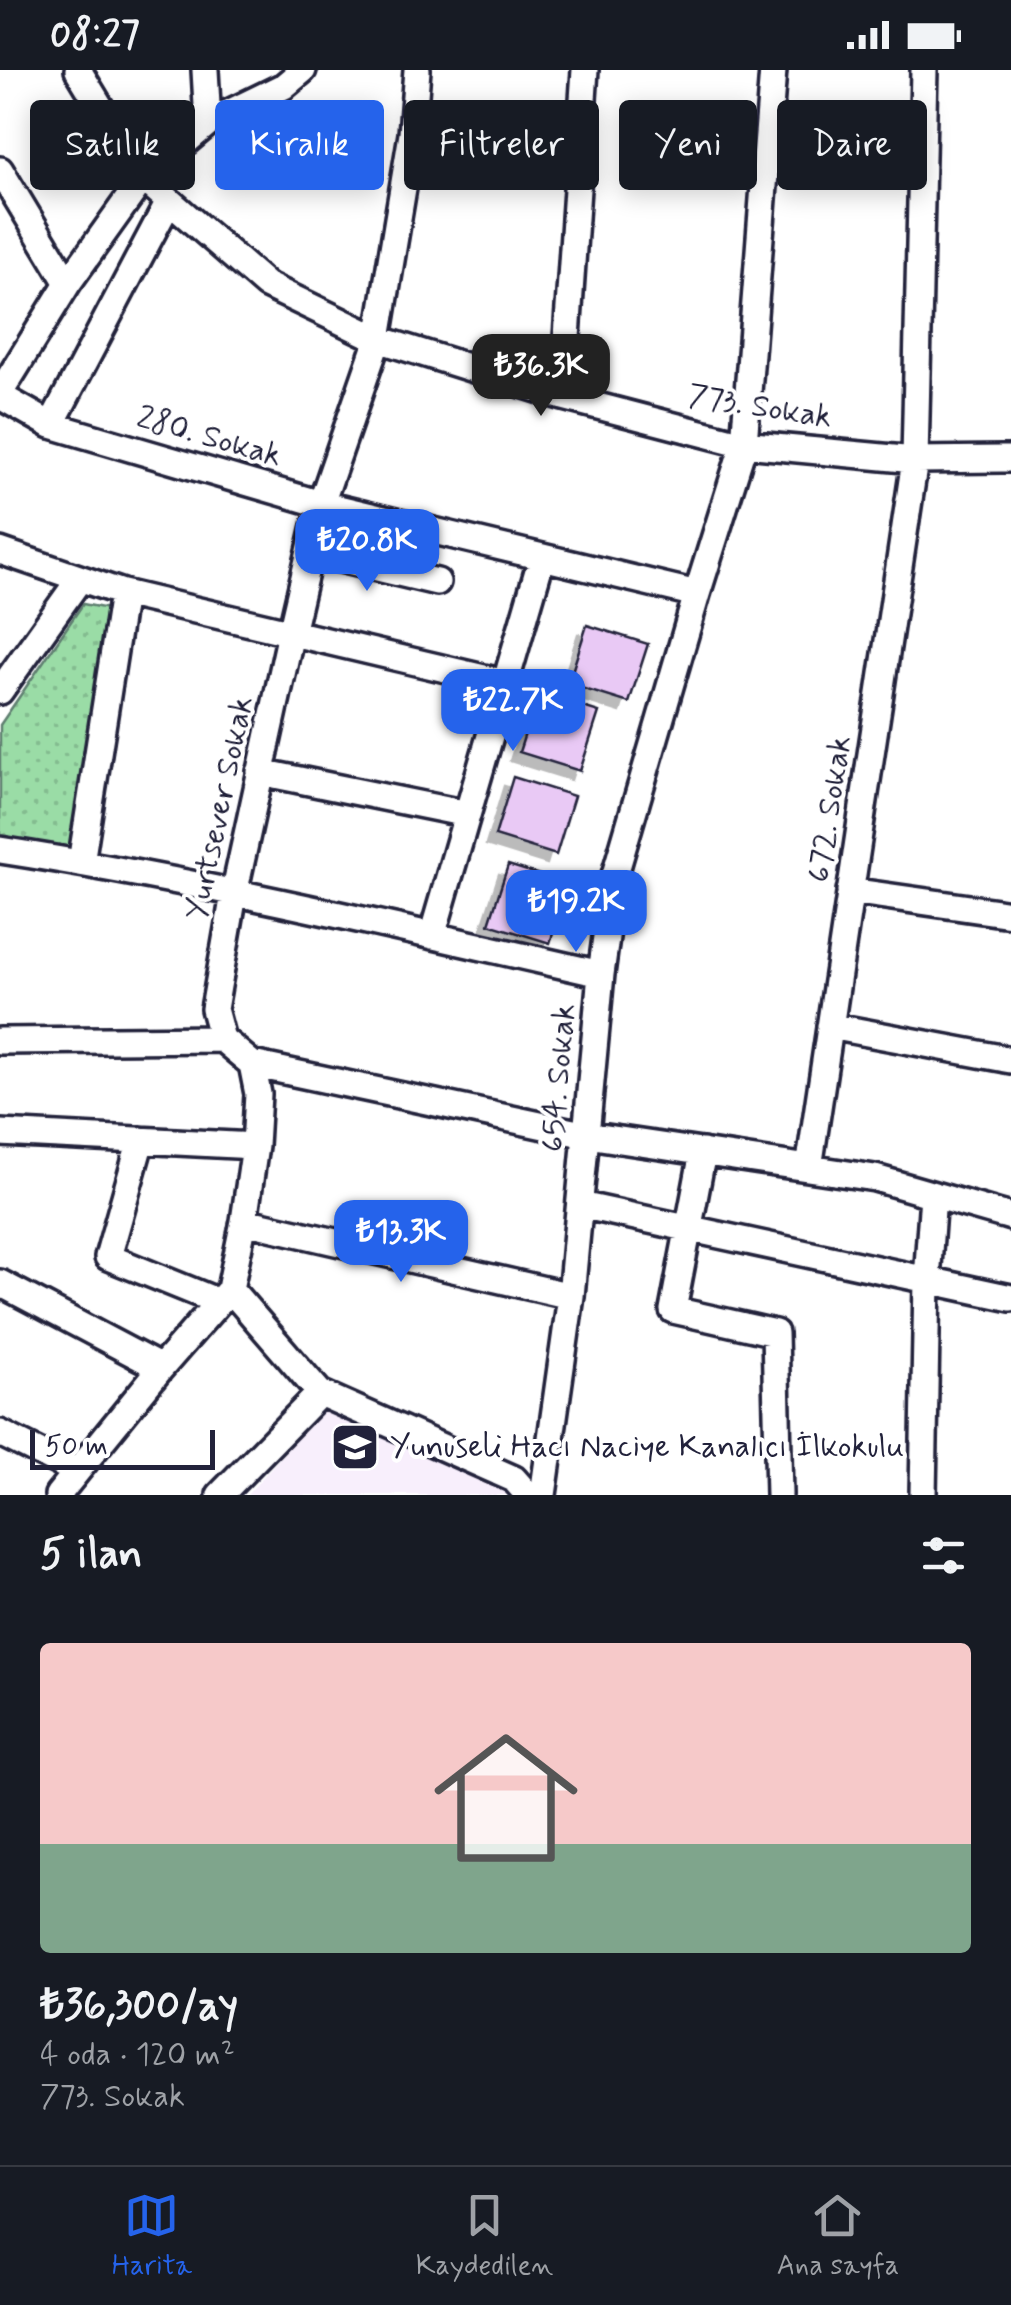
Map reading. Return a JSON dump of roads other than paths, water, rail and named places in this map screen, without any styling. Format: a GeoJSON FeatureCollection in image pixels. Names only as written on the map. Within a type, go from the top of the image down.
{"type":"FeatureCollection","features":[{"type":"Feature","properties":{"kind":"street","name":"773. Sokak"},"geometry":{"type":"LineString","coordinates":[[78,70],[96,100]]}},
{"type":"Feature","properties":{"kind":"street"},"geometry":{"type":"LineString","coordinates":[[205,70],[208,122]]}},
{"type":"Feature","properties":{"kind":"street"},"geometry":{"type":"LineString","coordinates":[[195,133],[208,122],[284,86],[303,70]]}},
{"type":"Feature","properties":{"kind":"street","name":"Yurtsever Sokak"},"geometry":{"type":"LineString","coordinates":[[222,1039],[214,1008],[234,894],[322,504],[378,339],[412,134],[418,70]]}},
{"type":"Feature","properties":{"kind":"street"},"geometry":{"type":"LineString","coordinates":[[563,398],[585,70]]}},
{"type":"Feature","properties":{"kind":"street","name":"654. Sokak"},"geometry":{"type":"LineString","coordinates":[[543,1495],[570,1296],[614,878],[744,444],[773,70]]}},
{"type":"Feature","properties":{"kind":"street","name":"672. Sokak"},"geometry":{"type":"LineString","coordinates":[[809,1168],[915,460],[924,70]]}},
{"type":"Feature","properties":{"kind":"street"},"geometry":{"type":"LineString","coordinates":[[0,170],[68,284]]}},
{"type":"Feature","properties":{"kind":"street"},"geometry":{"type":"LineString","coordinates":[[0,395],[68,284],[135,190]]}},
{"type":"Feature","properties":{"kind":"street","name":"773. Sokak"},"geometry":{"type":"LineString","coordinates":[[157,190],[266,285],[378,339],[563,398],[744,444],[915,460],[1011,459]]}},
{"type":"Feature","properties":{"kind":"street"},"geometry":{"type":"LineString","coordinates":[[51,425],[170,201]]}},
{"type":"Feature","properties":{"kind":"street","name":"280. Sokak"},"geometry":{"type":"LineString","coordinates":[[0,395],[51,425],[322,504],[697,594]]}},
{"type":"Feature","properties":{"kind":"street"},"geometry":{"type":"LineString","coordinates":[[0,551],[124,593],[505,683]]}},
{"type":"Feature","properties":{"kind":"street"},"geometry":{"type":"LineString","coordinates":[[310,552],[437,582]]}},
{"type":"Feature","properties":{"kind":"street"},"geometry":{"type":"LineString","coordinates":[[432,936],[542,557]]}},
{"type":"Feature","properties":{"kind":"street"},"geometry":{"type":"LineString","coordinates":[[0,691],[79,580]]}},
{"type":"Feature","properties":{"kind":"street"},"geometry":{"type":"LineString","coordinates":[[81,863],[124,593]]}},
{"type":"Feature","properties":{"kind":"street"},"geometry":{"type":"LineString","coordinates":[[260,772],[468,814]]}},
{"type":"Feature","properties":{"kind":"street"},"geometry":{"type":"LineString","coordinates":[[0,850],[234,894],[601,974]]}},
{"type":"Feature","properties":{"kind":"street"},"geometry":{"type":"LineString","coordinates":[[850,890],[1011,914]]}},
{"type":"Feature","properties":{"kind":"street"},"geometry":{"type":"LineString","coordinates":[[830,1026],[1011,1060]]}},
{"type":"Feature","properties":{"kind":"street"},"geometry":{"type":"LineString","coordinates":[[0,1040],[222,1039],[252,1064],[588,1134],[875,1178],[1011,1217]]}},
{"type":"Feature","properties":{"kind":"street"},"geometry":{"type":"LineString","coordinates":[[58,1495],[224,1295],[244,1221],[256,1146],[258,1094],[252,1064]]}},
{"type":"Feature","properties":{"kind":"street"},"geometry":{"type":"LineString","coordinates":[[0,1133],[256,1146]]}},
{"type":"Feature","properties":{"kind":"street"},"geometry":{"type":"LineString","coordinates":[[142,1140],[108,1257],[224,1295],[320,1393],[514,1479],[528,1495]]}},
{"type":"Feature","properties":{"kind":"street"},"geometry":{"type":"LineString","coordinates":[[702,1152],[674,1310],[775,1333],[779,1495]]}},
{"type":"Feature","properties":{"kind":"street"},"geometry":{"type":"LineString","coordinates":[[923,1495],[933,1196]]}},
{"type":"Feature","properties":{"kind":"street"},"geometry":{"type":"LineString","coordinates":[[580,1206],[1011,1298]]}},
{"type":"Feature","properties":{"kind":"street"},"geometry":{"type":"LineString","coordinates":[[244,1221],[570,1296]]}},
{"type":"Feature","properties":{"kind":"street"},"geometry":{"type":"LineString","coordinates":[[0,1283],[160,1368]]}},
{"type":"Feature","properties":{"kind":"street"},"geometry":{"type":"LineString","coordinates":[[220,1495],[320,1393]]}},
{"type":"Feature","properties":{"kind":"street"},"geometry":{"type":"LineString","coordinates":[[0,1434],[76,1472]]}},
{"type":"Feature","properties":{"kind":"place","name":"Yunuseli Hacı Naciye Kanalıcı İlkokulu"},"geometry":{"type":"Point","coordinates":[355,1447]}}]}
